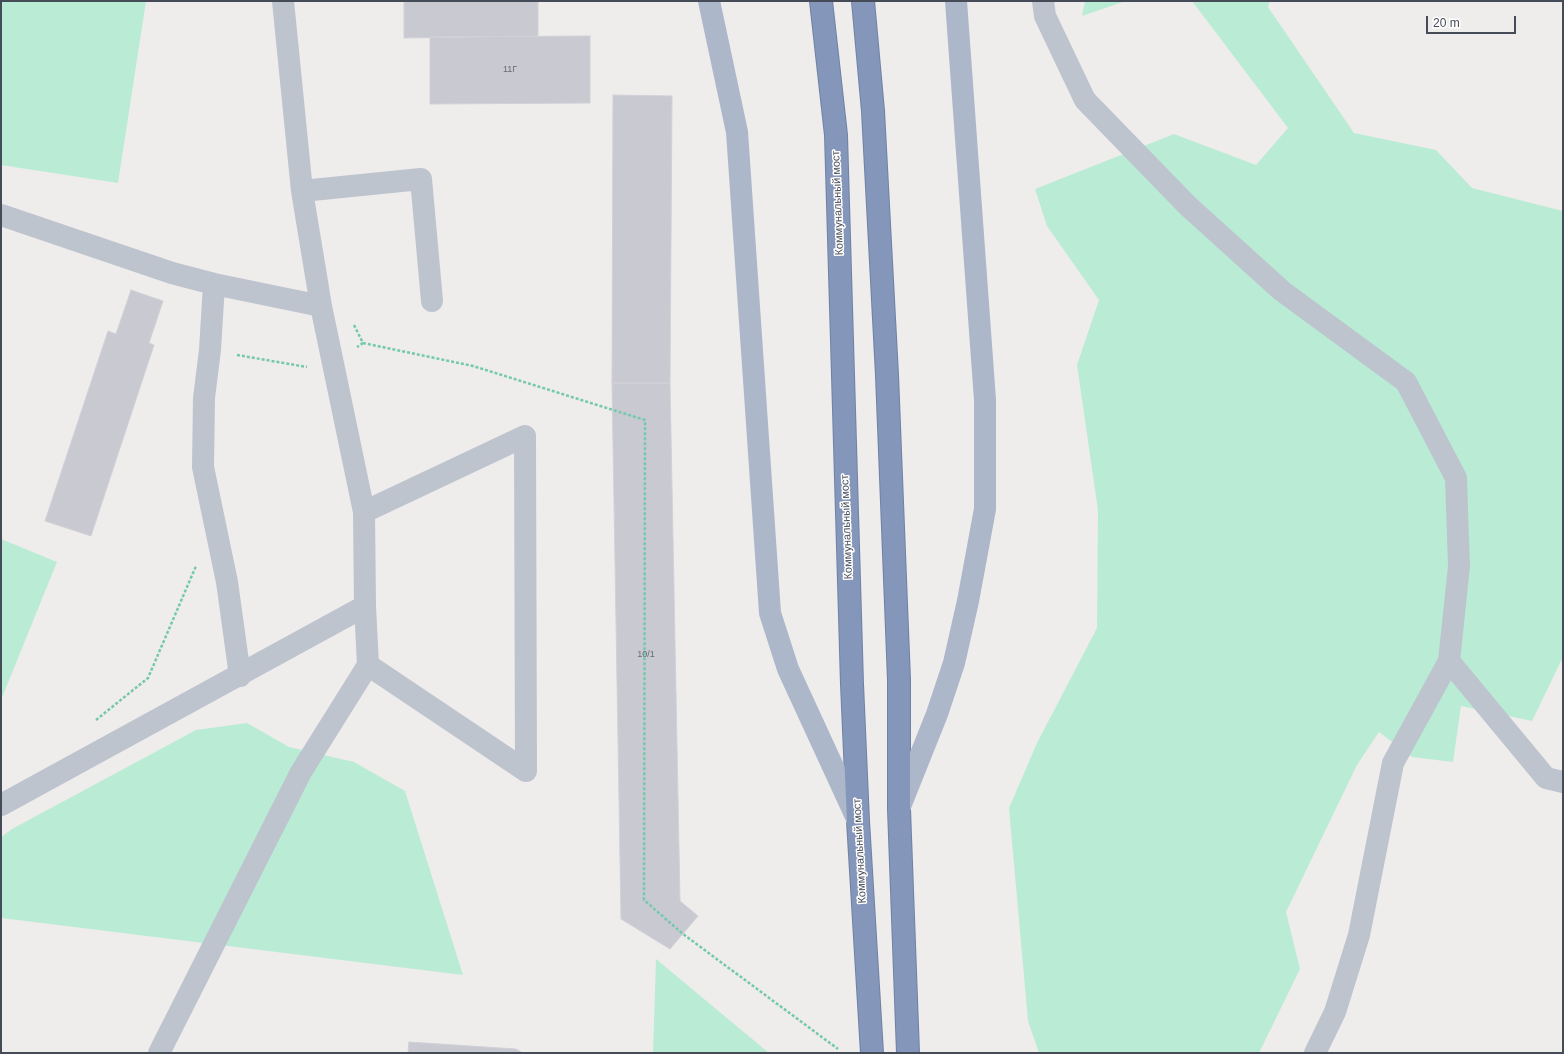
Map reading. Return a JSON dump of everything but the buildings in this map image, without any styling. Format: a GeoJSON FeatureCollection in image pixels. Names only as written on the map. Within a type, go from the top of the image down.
{"type":"FeatureCollection","features":[{"type":"Feature","properties":{"kind":"highway","name":"Коммунальный мост"},"geometry":{"type":"LineString","coordinates":[[821,1],[836,135],[852,684],[858,821],[872,1053]]}},
{"type":"Feature","properties":{"kind":"highway"},"geometry":{"type":"LineString","coordinates":[[863,1],[873,111],[887,383],[899,680],[899,809],[908,1053]]}},
{"type":"Feature","properties":{"kind":"main road"},"geometry":{"type":"LineString","coordinates":[[709,1],[737,132],[770,613],[788,669],[858,821]]}},
{"type":"Feature","properties":{"kind":"main road"},"geometry":{"type":"LineString","coordinates":[[899,809],[937,714],[954,663],[968,601],[985,509],[985,400],[956,1]]}},
{"type":"Feature","properties":{"kind":"lane"},"geometry":{"type":"LineString","coordinates":[[158,1053],[301,772],[368,665],[365,606],[364,512],[321,306],[302,191],[282,1]]}},
{"type":"Feature","properties":{"kind":"lane"},"geometry":{"type":"LineString","coordinates":[[1043,1],[1045,16],[1085,100],[1188,206],[1282,291],[1406,382],[1456,478],[1459,566],[1449,661],[1393,763],[1359,935],[1335,1012],[1315,1053]]}},
{"type":"Feature","properties":{"kind":"lane"},"geometry":{"type":"LineString","coordinates":[[302,191],[422,179],[432,301]]}},
{"type":"Feature","properties":{"kind":"lane"},"geometry":{"type":"LineString","coordinates":[[1,215],[172,273],[214,284],[321,306]]}},
{"type":"Feature","properties":{"kind":"lane"},"geometry":{"type":"LineString","coordinates":[[214,284],[210,350],[204,398],[203,467],[227,582],[240,676]]}},
{"type":"Feature","properties":{"kind":"lane"},"geometry":{"type":"LineString","coordinates":[[364,512],[525,436],[526,771],[368,665]]}},
{"type":"Feature","properties":{"kind":"lane"},"geometry":{"type":"LineString","coordinates":[[1,806],[365,606]]}},
{"type":"Feature","properties":{"kind":"lane"},"geometry":{"type":"LineString","coordinates":[[1449,661],[1546,778],[1563,782]]}},
{"type":"Feature","properties":{"kind":"path"},"geometry":{"type":"LineString","coordinates":[[363,342],[473,366],[645,420],[644,900],[683,934],[838,1049]]}},
{"type":"Feature","properties":{"kind":"green space"},"geometry":{"type":"Polygon","coordinates":[[[1,1],[146,1],[118,183],[1,165],[1,1]]]}},
{"type":"Feature","properties":{"kind":"green space"},"geometry":{"type":"Polygon","coordinates":[[[1085,1],[1126,1],[1082,16],[1085,1]]]}},
{"type":"Feature","properties":{"kind":"green space"},"geometry":{"type":"Polygon","coordinates":[[[1192,1],[1270,1],[1268,7],[1354,133],[1436,150],[1472,188],[1563,211],[1563,657],[1532,721],[1461,706],[1453,762],[1412,757],[1379,732],[1357,765],[1286,912],[1300,969],[1259,1053],[1039,1053],[1028,1021],[1009,808],[1037,743],[1097,628],[1098,510],[1077,365],[1099,300],[1047,226],[1035,189],[1174,134],[1256,165],[1288,128],[1192,1]]]}},
{"type":"Feature","properties":{"kind":"green space"},"geometry":{"type":"Polygon","coordinates":[[[1,539],[57,562],[1,700],[1,539]]]}},
{"type":"Feature","properties":{"kind":"green space"},"geometry":{"type":"Polygon","coordinates":[[[247,723],[289,747],[354,762],[405,791],[463,975],[1,918],[1,837],[12,829],[196,730],[247,723]]]}},
{"type":"Feature","properties":{"kind":"green space"},"geometry":{"type":"Polygon","coordinates":[[[656,959],[769,1053],[653,1053],[656,959]]]}}]}
